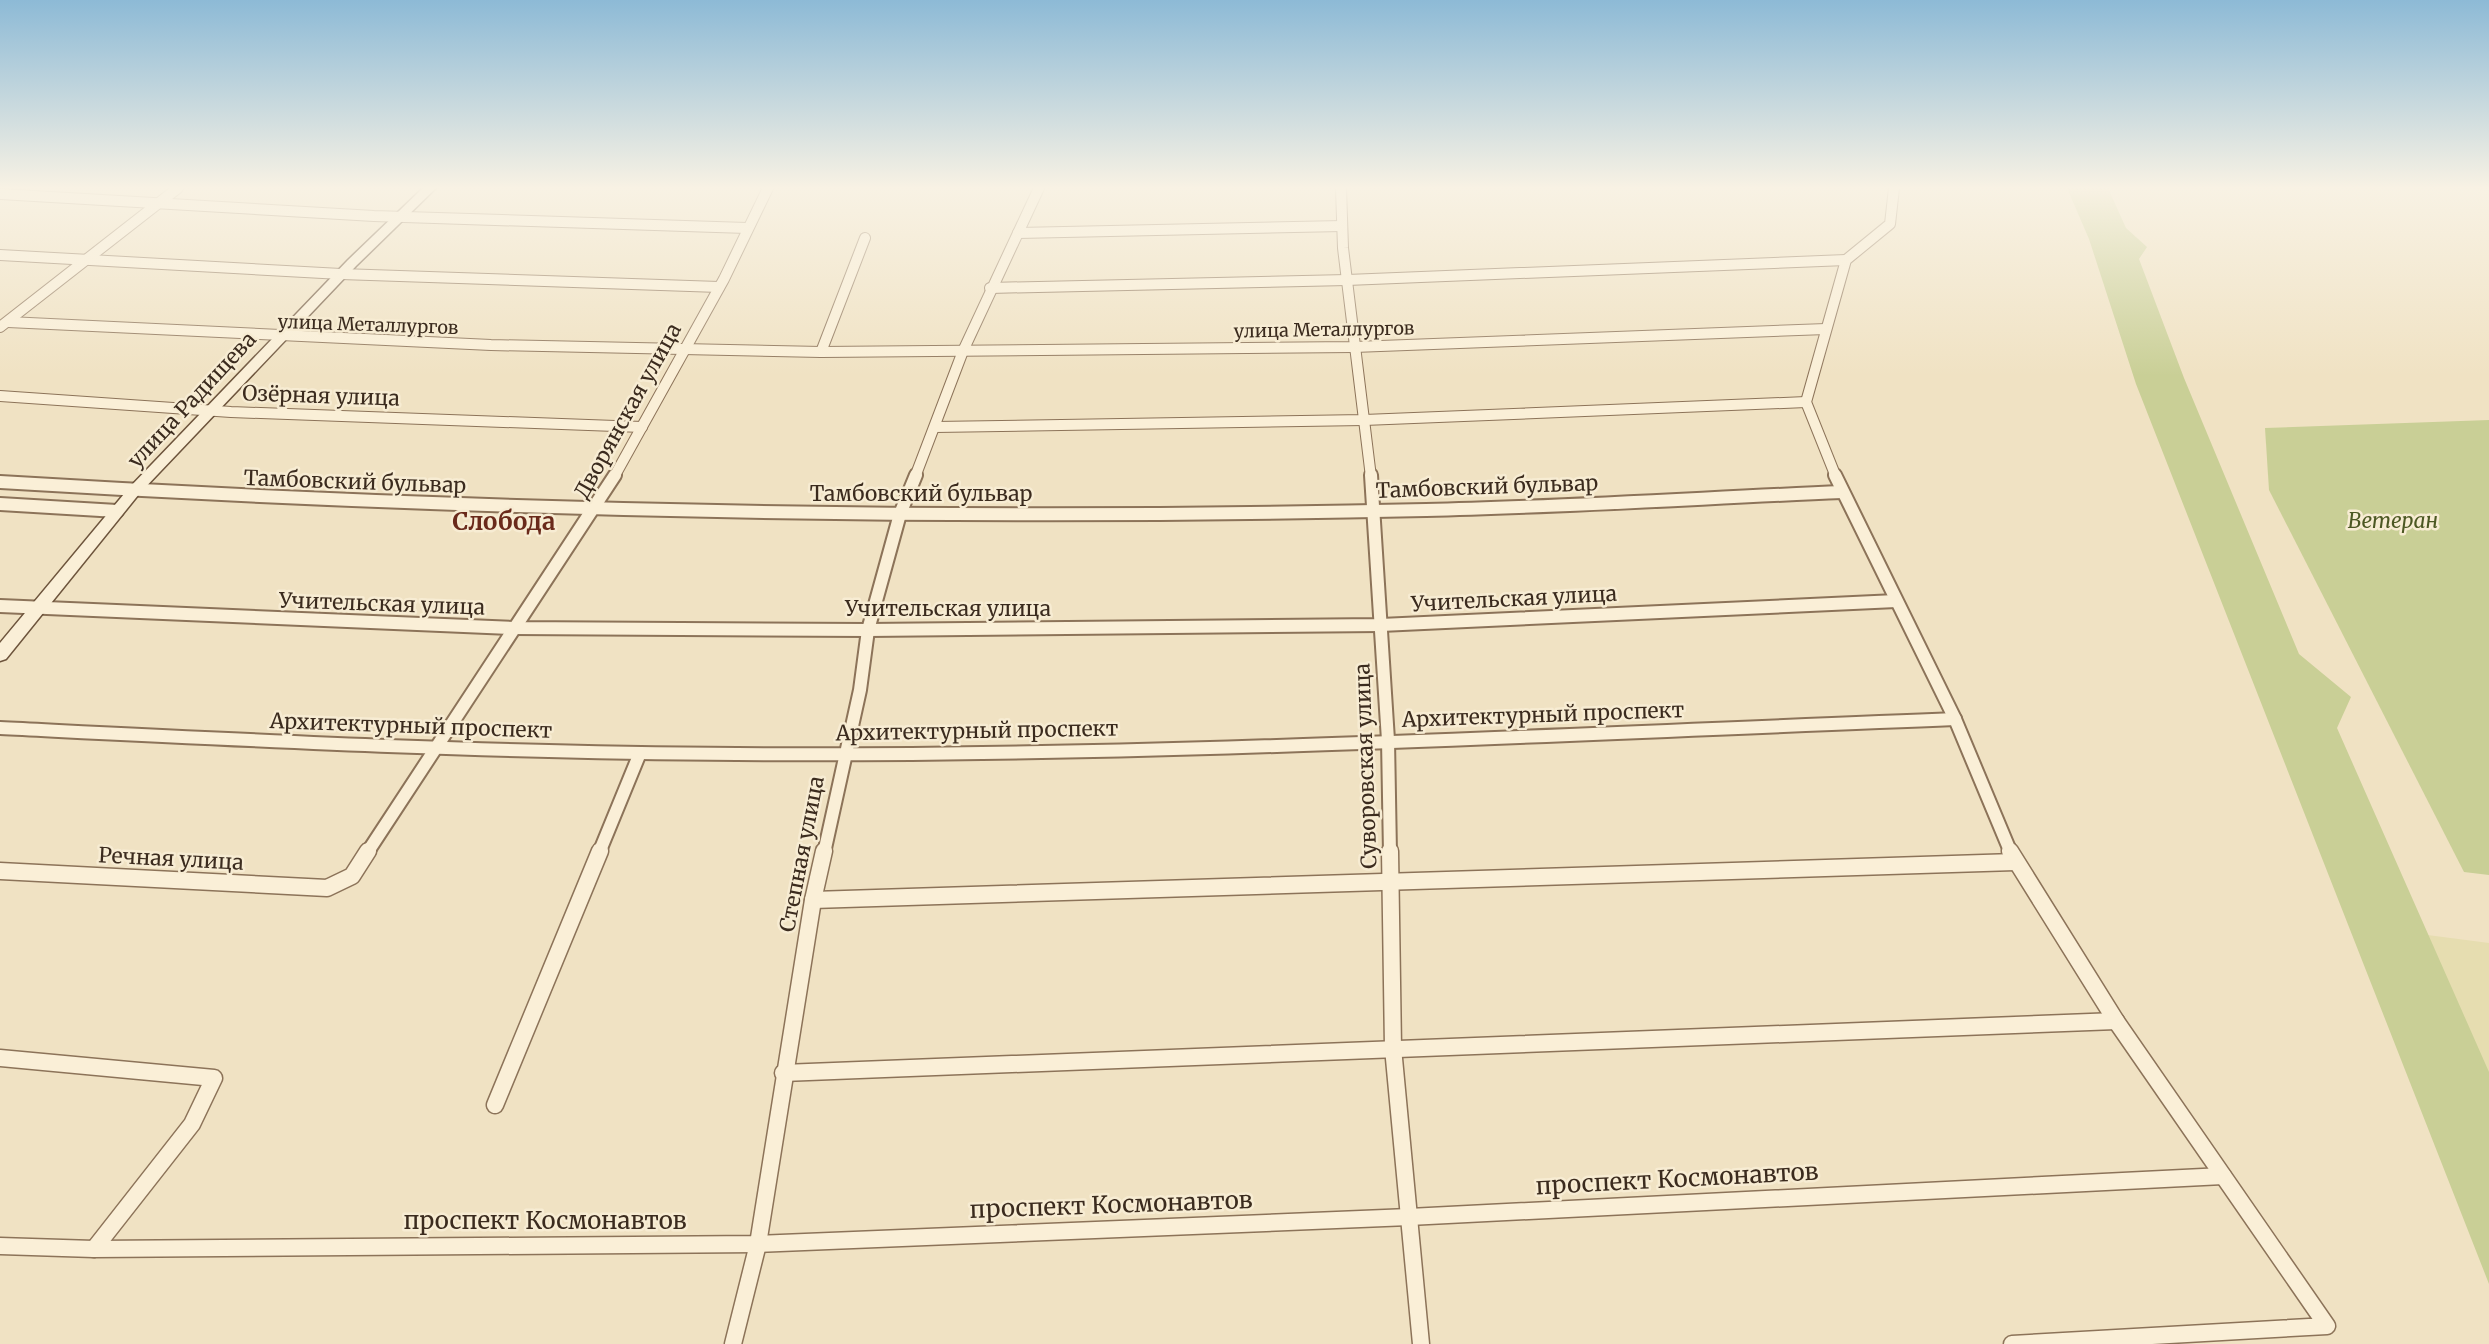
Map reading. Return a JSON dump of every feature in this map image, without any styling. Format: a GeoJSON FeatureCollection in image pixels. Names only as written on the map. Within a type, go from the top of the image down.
{"type":"FeatureCollection","features":[{"type":"Feature","properties":{"kind":"street"},"geometry":{"type":"LineString","coordinates":[[4,324],[101,251]]}},
{"type":"Feature","properties":{"kind":"street","name":"улица Радищева"},"geometry":{"type":"LineString","coordinates":[[0,655],[135,491],[365,251]]}},
{"type":"Feature","properties":{"kind":"street","name":"Дворянская улица"},"geometry":{"type":"LineString","coordinates":[[340,884],[352,876],[360,865],[513,628],[596,509],[686,349],[736,251]]}},
{"type":"Feature","properties":{"kind":"street"},"geometry":{"type":"LineString","coordinates":[[821,352],[860,251]]}},
{"type":"Feature","properties":{"kind":"street","name":"Степная улица"},"geometry":{"type":"LineString","coordinates":[[733,1344],[758,1244],[783,1073],[813,900],[859,690],[868,630],[900,514],[963,351],[1009,251]]}},
{"type":"Feature","properties":{"kind":"street","name":"Суворовская улица"},"geometry":{"type":"LineString","coordinates":[[1344,251],[1375,511],[1388,740],[1392,883],[1392,1048],[1421,1344]]}},
{"type":"Feature","properties":{"kind":"street"},"geometry":{"type":"LineString","coordinates":[[1857,251],[1846,260],[1806,402],[1842,492],[1955,719],[2015,862],[2116,1021],[2327,1326],[2012,1344]]}},
{"type":"Feature","properties":{"kind":"street"},"geometry":{"type":"LineString","coordinates":[[0,255],[341,274],[719,287]]}},
{"type":"Feature","properties":{"kind":"street"},"geometry":{"type":"LineString","coordinates":[[990,288],[1347,280],[1846,260]]}},
{"type":"Feature","properties":{"kind":"street","name":"улица Металлургов"},"geometry":{"type":"LineString","coordinates":[[4,324],[280,337],[821,352],[1354,347],[1826,329]]}},
{"type":"Feature","properties":{"kind":"street","name":"Озёрная улица"},"geometry":{"type":"LineString","coordinates":[[0,396],[211,411],[642,427]]}},
{"type":"Feature","properties":{"kind":"street"},"geometry":{"type":"LineString","coordinates":[[935,427],[1364,421],[1806,402]]}},
{"type":"Feature","properties":{"kind":"street","name":"Тамбовский бульвар"},"geometry":{"type":"LineString","coordinates":[[0,482],[135,491],[596,509],[900,514],[1375,511],[1842,492]]}},
{"type":"Feature","properties":{"kind":"street"},"geometry":{"type":"LineString","coordinates":[[0,504],[117,512]]}},
{"type":"Feature","properties":{"kind":"street","name":"Учительская улица"},"geometry":{"type":"LineString","coordinates":[[0,606],[513,628],[868,630],[1381,625],[1896,601]]}},
{"type":"Feature","properties":{"kind":"street","name":"Архитектурный проспект"},"geometry":{"type":"LineString","coordinates":[[0,728],[434,748],[844,754],[1388,740],[1955,719]]}},
{"type":"Feature","properties":{"kind":"street"},"geometry":{"type":"LineString","coordinates":[[495,1105],[640,753]]}},
{"type":"Feature","properties":{"kind":"street"},"geometry":{"type":"LineString","coordinates":[[813,900],[2015,862]]}},
{"type":"Feature","properties":{"kind":"street","name":"Речная улица"},"geometry":{"type":"LineString","coordinates":[[0,871],[327,888],[340,884]]}},
{"type":"Feature","properties":{"kind":"street"},"geometry":{"type":"LineString","coordinates":[[783,1073],[2116,1021]]}},
{"type":"Feature","properties":{"kind":"street"},"geometry":{"type":"LineString","coordinates":[[0,1058],[214,1078],[192,1124],[94,1250]]}},
{"type":"Feature","properties":{"kind":"street","name":"проспект Космонавтов"},"geometry":{"type":"LineString","coordinates":[[0,1247],[94,1250],[758,1244],[1409,1217],[2223,1176]]}},
{"type":"Feature","properties":{"kind":"shaded area"},"geometry":{"type":"Polygon","coordinates":[[[2366,927],[2489,943],[2489,1254],[2366,927]]]}},
{"type":"Feature","properties":{"kind":"green space"},"geometry":{"type":"Polygon","coordinates":[[[2093,251],[2145,251],[2139,259],[2184,378],[2299,654],[2351,697],[2337,728],[2489,1072],[2489,1284],[2136,384],[2093,251]]]}},
{"type":"Feature","properties":{"kind":"green space","name":"Ветеран"},"geometry":{"type":"Polygon","coordinates":[[[2489,420],[2489,875],[2464,872],[2269,490],[2265,428],[2489,420]]]}},
{"type":"Feature","properties":{"kind":"district","name":"Слобода"},"geometry":{"type":"Point","coordinates":[504,522]}}]}
